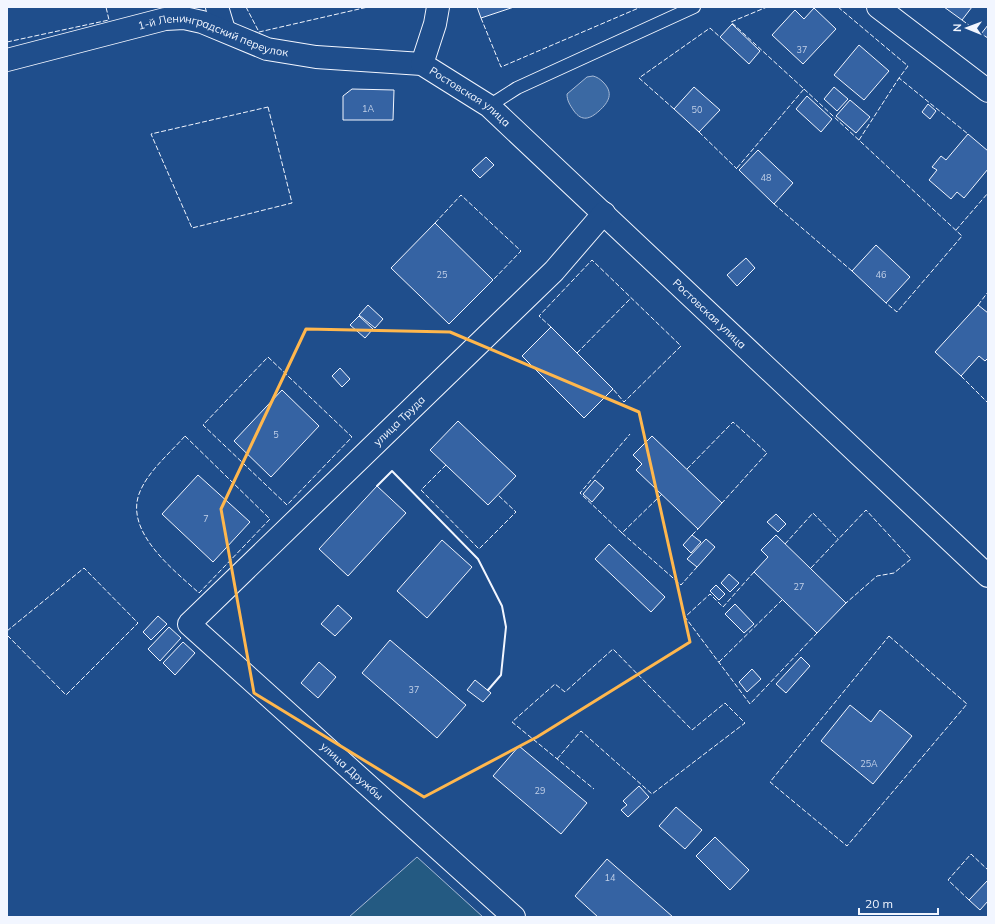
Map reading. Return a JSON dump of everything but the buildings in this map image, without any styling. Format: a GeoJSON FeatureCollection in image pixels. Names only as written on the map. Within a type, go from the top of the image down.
{"type":"FeatureCollection","features":[{"type":"Feature","properties":{"kind":"street"},"geometry":{"type":"LineString","coordinates":[[217,7],[224,30]]}},
{"type":"Feature","properties":{"kind":"street"},"geometry":{"type":"LineString","coordinates":[[422,64],[438,7]]}},
{"type":"Feature","properties":{"kind":"street"},"geometry":{"type":"LineString","coordinates":[[878,7],[988,91]]}},
{"type":"Feature","properties":{"kind":"street","name":"1-й Ленинградский переулок"},"geometry":{"type":"LineString","coordinates":[[7,60],[165,20],[184,18],[224,30],[245,41],[267,49],[316,56],[422,64]]}},
{"type":"Feature","properties":{"kind":"street","name":"Ростовская улица"},"geometry":{"type":"LineString","coordinates":[[422,64],[489,106],[604,212],[988,576]]}},
{"type":"Feature","properties":{"kind":"street","name":"улица Труда"},"geometry":{"type":"LineString","coordinates":[[189,624],[554,271],[604,212]]}},
{"type":"Feature","properties":{"kind":"street","name":"улица Дружбы"},"geometry":{"type":"LineString","coordinates":[[189,624],[514,917]]}},
{"type":"Feature","properties":{"kind":"lane"},"geometry":{"type":"LineString","coordinates":[[489,106],[517,88],[694,7]]}},
{"type":"Feature","properties":{"kind":"highlighted area"},"geometry":{"type":"Polygon","coordinates":[[[306,329],[450,332],[639,412],[690,642],[537,737],[424,797],[254,693],[221,509],[306,329]]]}},
{"type":"Feature","properties":{"kind":"shaded area"},"geometry":{"type":"Polygon","coordinates":[[[593,76],[603,82],[608,90],[609,97],[608,101],[596,114],[583,118],[574,111],[570,105],[567,94],[587,77],[593,76]]]}},
{"type":"Feature","properties":{"kind":"shaded area"},"geometry":{"type":"Polygon","coordinates":[[[417,857],[483,917],[349,917],[417,857]]]}},
{"type":"Feature","properties":{"kind":"fence"},"geometry":{"type":"LineString","coordinates":[[7,42],[109,20],[106,7]]}},
{"type":"Feature","properties":{"kind":"fence"},"geometry":{"type":"LineString","coordinates":[[246,7],[259,32],[368,7]]}},
{"type":"Feature","properties":{"kind":"fence"},"geometry":{"type":"LineString","coordinates":[[481,18],[501,67],[641,7]]}},
{"type":"Feature","properties":{"kind":"fence"},"geometry":{"type":"LineString","coordinates":[[737,168],[804,89],[731,22],[767,7]]}},
{"type":"Feature","properties":{"kind":"fence"},"geometry":{"type":"LineString","coordinates":[[838,7],[908,66],[899,78],[968,134]]}},
{"type":"Feature","properties":{"kind":"fence"},"geometry":{"type":"LineString","coordinates":[[962,20],[981,34]]}},
{"type":"Feature","properties":{"kind":"fence"},"geometry":{"type":"LineString","coordinates":[[674,109],[639,78],[710,28],[720,37]]}},
{"type":"Feature","properties":{"kind":"fence"},"geometry":{"type":"LineString","coordinates":[[859,140],[899,78]]}},
{"type":"Feature","properties":{"kind":"fence"},"geometry":{"type":"LineString","coordinates":[[804,89],[962,236],[897,312],[886,303]]}},
{"type":"Feature","properties":{"kind":"fence"},"geometry":{"type":"LineString","coordinates":[[268,107],[292,203],[192,228],[151,134],[268,107]]}},
{"type":"Feature","properties":{"kind":"fence"},"geometry":{"type":"LineString","coordinates":[[699,132],[737,169]]}},
{"type":"Feature","properties":{"kind":"fence"},"geometry":{"type":"LineString","coordinates":[[956,230],[988,193]]}},
{"type":"Feature","properties":{"kind":"fence"},"geometry":{"type":"LineString","coordinates":[[435,223],[461,195],[521,251],[493,280]]}},
{"type":"Feature","properties":{"kind":"fence"},"geometry":{"type":"LineString","coordinates":[[774,204],[852,271]]}},
{"type":"Feature","properties":{"kind":"fence"},"geometry":{"type":"LineString","coordinates":[[551,327],[539,316],[592,260],[681,346],[624,402],[613,389]]}},
{"type":"Feature","properties":{"kind":"fence"},"geometry":{"type":"LineString","coordinates":[[978,305],[988,292]]}},
{"type":"Feature","properties":{"kind":"fence"},"geometry":{"type":"LineString","coordinates":[[577,353],[631,298]]}},
{"type":"Feature","properties":{"kind":"fence"},"geometry":{"type":"LineString","coordinates":[[268,357],[352,437],[287,505],[203,425],[268,357]]}},
{"type":"Feature","properties":{"kind":"fence"},"geometry":{"type":"LineString","coordinates":[[961,376],[988,403]]}},
{"type":"Feature","properties":{"kind":"fence"},"geometry":{"type":"LineString","coordinates":[[687,469],[733,422],[767,453],[722,503]]}},
{"type":"Feature","properties":{"kind":"fence"},"geometry":{"type":"LineString","coordinates":[[622,533],[580,493],[630,434]]}},
{"type":"Feature","properties":{"kind":"fence"},"geometry":{"type":"LineString","coordinates":[[185,436],[270,519],[199,593],[155,550],[139,523],[137,509],[139,494],[147,478],[185,436]]}},
{"type":"Feature","properties":{"kind":"fence"},"geometry":{"type":"LineString","coordinates":[[446,465],[421,490],[479,549],[516,512],[498,495]]}},
{"type":"Feature","properties":{"kind":"fence"},"geometry":{"type":"LineString","coordinates":[[662,494],[622,533],[681,585],[697,567]]}},
{"type":"Feature","properties":{"kind":"fence"},"geometry":{"type":"LineString","coordinates":[[811,568],[866,510],[911,559],[894,573],[877,576],[846,603]]}},
{"type":"Feature","properties":{"kind":"fence"},"geometry":{"type":"LineString","coordinates":[[785,544],[813,513],[838,539]]}},
{"type":"Feature","properties":{"kind":"fence"},"geometry":{"type":"LineString","coordinates":[[692,535],[698,529]]}},
{"type":"Feature","properties":{"kind":"fence"},"geometry":{"type":"LineString","coordinates":[[7,631],[84,568],[138,623],[66,695],[7,635]]}},
{"type":"Feature","properties":{"kind":"fence"},"geometry":{"type":"LineString","coordinates":[[754,572],[723,607],[710,594],[685,617],[750,704],[817,633]]}},
{"type":"Feature","properties":{"kind":"fence"},"geometry":{"type":"LineString","coordinates":[[719,662],[782,600]]}},
{"type":"Feature","properties":{"kind":"fence"},"geometry":{"type":"LineString","coordinates":[[889,636],[967,704],[847,846],[770,782],[889,636]]}},
{"type":"Feature","properties":{"kind":"fence"},"geometry":{"type":"LineString","coordinates":[[557,759],[581,731],[652,794],[745,723],[725,703],[692,730],[613,649],[565,692],[555,684],[512,722],[594,789]]}},
{"type":"Feature","properties":{"kind":"fence"},"geometry":{"type":"LineString","coordinates":[[969,900],[948,880],[971,854],[988,870]]}},
{"type":"Feature","properties":{"kind":"wall"},"geometry":{"type":"LineString","coordinates":[[377,486],[392,471],[478,559],[502,606],[506,627],[501,675],[488,690]]}}]}
